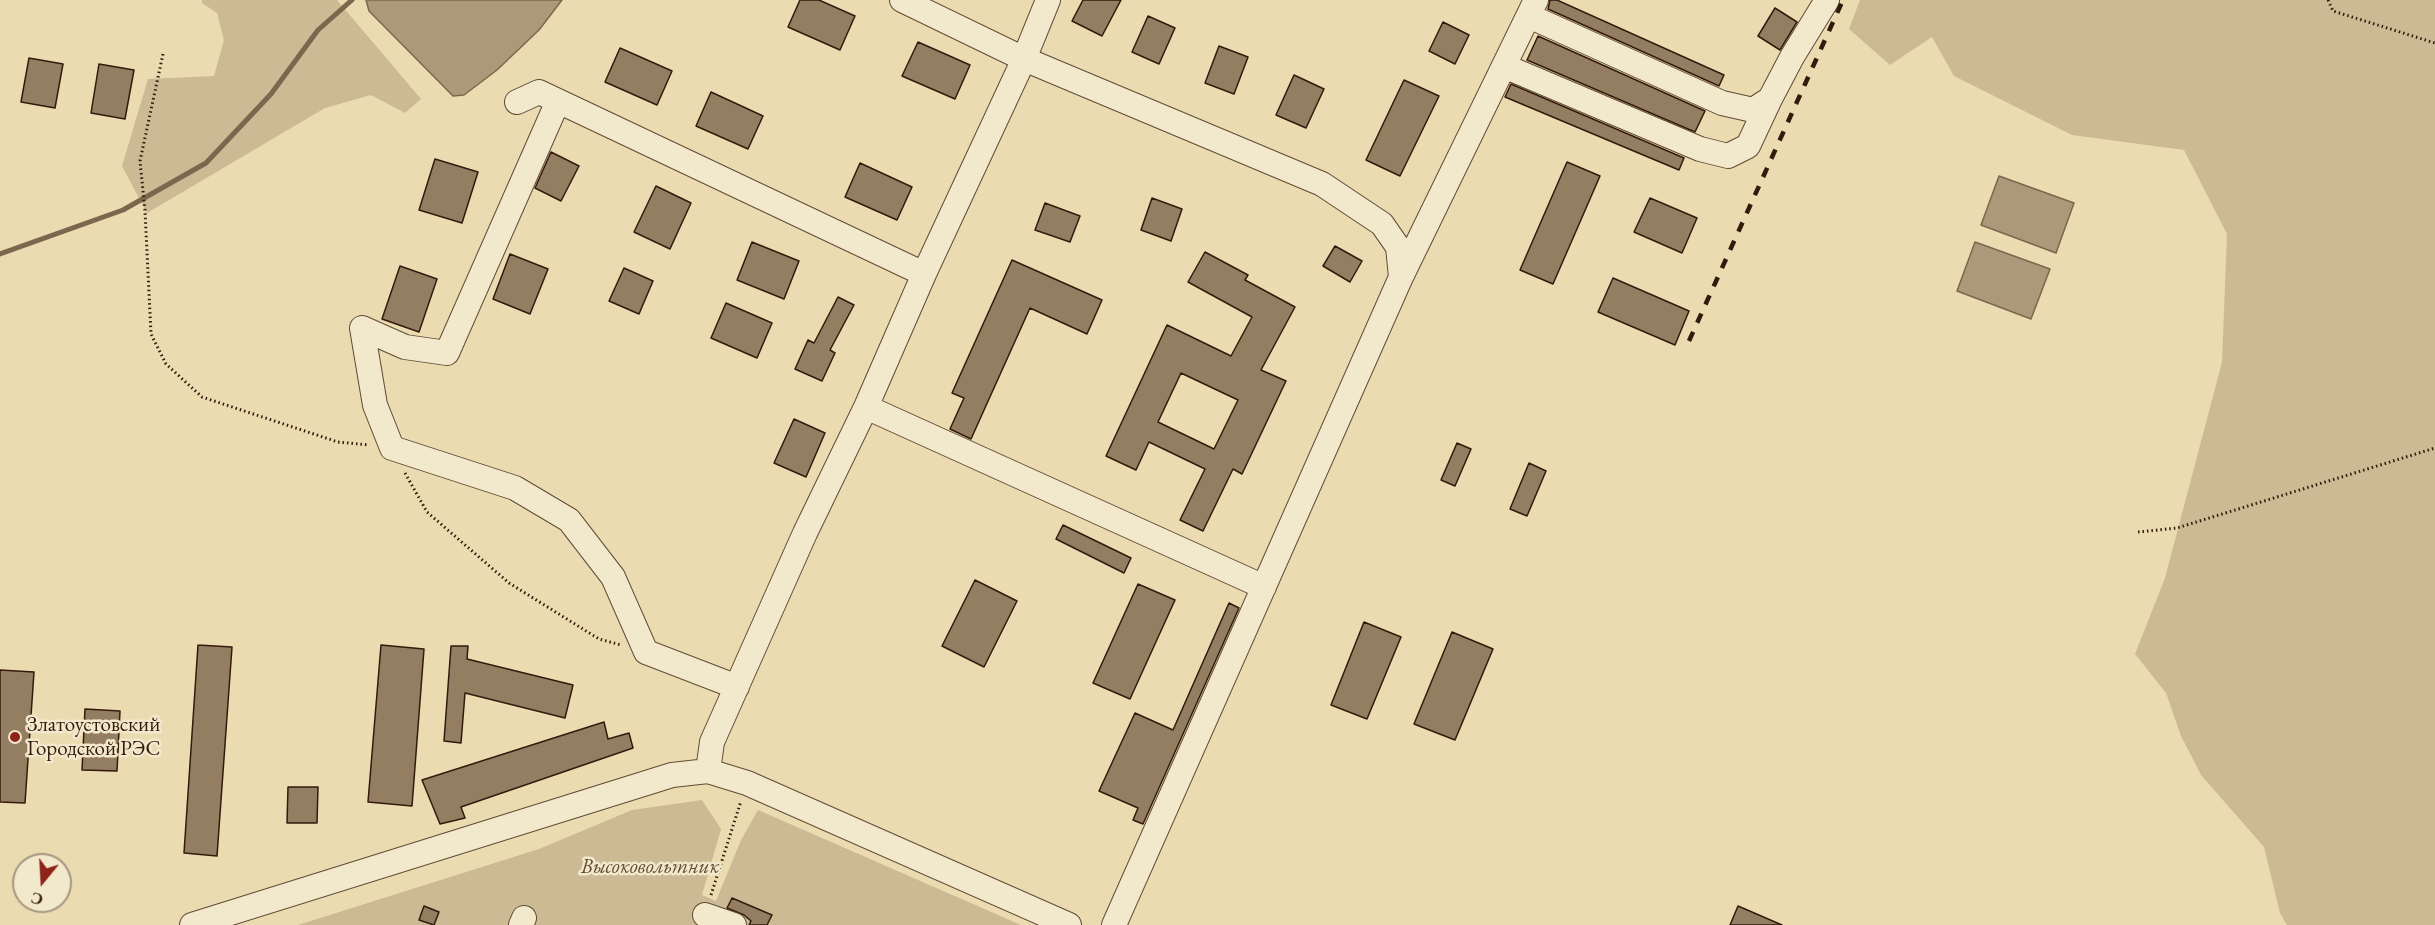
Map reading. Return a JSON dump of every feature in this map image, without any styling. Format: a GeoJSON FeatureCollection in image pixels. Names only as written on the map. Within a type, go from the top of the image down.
{"type":"FeatureCollection","features":[{"type":"Feature","properties":{"kind":"street"},"geometry":{"type":"LineString","coordinates":[[902,0],[1024,59],[1322,184],[1382,224],[1398,247],[1401,277]]}},
{"type":"Feature","properties":{"kind":"street"},"geometry":{"type":"LineString","coordinates":[[708,771],[712,742],[805,533],[866,407],[924,274],[1024,59],[1048,0]]}},
{"type":"Feature","properties":{"kind":"street"},"geometry":{"type":"LineString","coordinates":[[1504,66],[1700,149],[1728,156],[1748,146],[1792,57],[1827,0]]}},
{"type":"Feature","properties":{"kind":"street"},"geometry":{"type":"LineString","coordinates":[[1114,925],[1401,277],[1533,8],[1722,103],[1753,110],[1770,99]]}},
{"type":"Feature","properties":{"kind":"street"},"geometry":{"type":"LineString","coordinates":[[517,102],[539,92],[924,274]]}},
{"type":"Feature","properties":{"kind":"street"},"geometry":{"type":"LineString","coordinates":[[558,101],[447,353],[405,347],[362,328],[375,405],[392,448],[515,488],[569,520],[613,577],[645,652],[737,687]]}},
{"type":"Feature","properties":{"kind":"street"},"geometry":{"type":"LineString","coordinates":[[866,407],[1264,587]]}},
{"type":"Feature","properties":{"kind":"street"},"geometry":{"type":"LineString","coordinates":[[192,925],[661,778],[708,771],[747,783],[1069,925]]}},
{"type":"Feature","properties":{"kind":"street"},"geometry":{"type":"LineString","coordinates":[[705,915],[734,925]]}},
{"type":"Feature","properties":{"kind":"path"},"geometry":{"type":"LineString","coordinates":[[2328,0],[2333,11],[2435,43]]}},
{"type":"Feature","properties":{"kind":"path"},"geometry":{"type":"LineString","coordinates":[[163,54],[140,161],[146,211],[151,334],[166,364],[202,397],[338,442],[392,448],[427,512],[509,583],[600,639],[645,652]]}},
{"type":"Feature","properties":{"kind":"path"},"geometry":{"type":"LineString","coordinates":[[2138,532],[2177,528],[2435,448]]}},
{"type":"Feature","properties":{"kind":"path"},"geometry":{"type":"LineString","coordinates":[[705,915],[747,783]]}},
{"type":"Feature","properties":{"kind":"green space"},"geometry":{"type":"Polygon","coordinates":[[[202,0],[337,0],[421,99],[405,113],[371,95],[325,108],[147,213],[122,166],[148,79],[214,76],[224,40],[217,13],[202,3],[202,0]]]}},
{"type":"Feature","properties":{"kind":"green space"},"geometry":{"type":"Polygon","coordinates":[[[1860,0],[2435,0],[2435,925],[2287,925],[2280,913],[2264,847],[2201,775],[2181,736],[2166,693],[2135,654],[2165,578],[2222,362],[2227,234],[2184,150],[2072,135],[1954,76],[1932,37],[1890,65],[1849,29],[1860,0]]]}},
{"type":"Feature","properties":{"kind":"green space","name":"Высоковольтник"},"geometry":{"type":"Polygon","coordinates":[[[702,800],[721,829],[702,895],[716,901],[741,840],[758,810],[1021,925],[298,925],[539,849],[632,810],[702,800]]]}},
{"type":"Feature","properties":{"kind":"shaded area"},"geometry":{"type":"Polygon","coordinates":[[[366,0],[562,0],[539,30],[497,70],[464,95],[453,96],[369,11],[366,0]]]}},
{"type":"Feature","properties":{"kind":"shaded area"},"geometry":{"type":"Polygon","coordinates":[[[1999,176],[2074,203],[2056,253],[1981,225],[1999,176]]]}},
{"type":"Feature","properties":{"kind":"shaded area"},"geometry":{"type":"Polygon","coordinates":[[[1975,242],[2050,269],[2031,319],[1957,291],[1975,242]]]}},
{"type":"Feature","properties":{"kind":"building"},"geometry":{"type":"Polygon","coordinates":[[[800,0],[819,0],[855,16],[840,50],[788,27],[800,0]]]}},
{"type":"Feature","properties":{"kind":"building"},"geometry":{"type":"Polygon","coordinates":[[[1083,0],[1121,0],[1102,36],[1072,21],[1083,0]]]}},
{"type":"Feature","properties":{"kind":"building"},"geometry":{"type":"Polygon","coordinates":[[[1550,0],[1557,0],[1724,75],[1719,86],[1548,9],[1550,0]]]}},
{"type":"Feature","properties":{"kind":"building"},"geometry":{"type":"Polygon","coordinates":[[[1775,8],[1797,22],[1780,50],[1758,36],[1775,8]]]}},
{"type":"Feature","properties":{"kind":"building"},"geometry":{"type":"Polygon","coordinates":[[[1148,16],[1175,28],[1159,64],[1132,52],[1148,16]]]}},
{"type":"Feature","properties":{"kind":"building"},"geometry":{"type":"Polygon","coordinates":[[[1443,22],[1469,35],[1455,64],[1429,51],[1443,22]]]}},
{"type":"Feature","properties":{"kind":"building"},"geometry":{"type":"Polygon","coordinates":[[[1538,36],[1705,111],[1695,132],[1527,60],[1538,36]]]}},
{"type":"Feature","properties":{"kind":"building"},"geometry":{"type":"Polygon","coordinates":[[[918,42],[970,65],[955,99],[902,76],[918,42]]]}},
{"type":"Feature","properties":{"kind":"building"},"geometry":{"type":"Polygon","coordinates":[[[1219,46],[1248,57],[1234,94],[1205,83],[1219,46]]]}},
{"type":"Feature","properties":{"kind":"building"},"geometry":{"type":"Polygon","coordinates":[[[620,48],[672,71],[657,105],[605,82],[620,48]]]}},
{"type":"Feature","properties":{"kind":"building"},"geometry":{"type":"Polygon","coordinates":[[[29,58],[63,64],[55,108],[21,102],[29,58]]]}},
{"type":"Feature","properties":{"kind":"building"},"geometry":{"type":"Polygon","coordinates":[[[99,64],[134,70],[125,119],[91,113],[99,64]]]}},
{"type":"Feature","properties":{"kind":"building"},"geometry":{"type":"Polygon","coordinates":[[[1294,75],[1324,89],[1306,128],[1276,115],[1294,75]]]}},
{"type":"Feature","properties":{"kind":"building"},"geometry":{"type":"Polygon","coordinates":[[[1404,80],[1439,96],[1400,176],[1366,160],[1404,80]]]}},
{"type":"Feature","properties":{"kind":"building"},"geometry":{"type":"Polygon","coordinates":[[[1511,84],[1684,158],[1679,170],[1505,97],[1511,84]]]}},
{"type":"Feature","properties":{"kind":"building"},"geometry":{"type":"Polygon","coordinates":[[[711,92],[763,116],[748,149],[696,126],[711,92]]]}},
{"type":"Feature","properties":{"kind":"building"},"geometry":{"type":"Polygon","coordinates":[[[551,152],[579,166],[561,201],[535,188],[551,152]]]}},
{"type":"Feature","properties":{"kind":"building"},"geometry":{"type":"Polygon","coordinates":[[[435,159],[478,172],[462,223],[419,210],[435,159]]]}},
{"type":"Feature","properties":{"kind":"building"},"geometry":{"type":"Polygon","coordinates":[[[1567,162],[1600,176],[1553,284],[1520,270],[1567,162]]]}},
{"type":"Feature","properties":{"kind":"building"},"geometry":{"type":"Polygon","coordinates":[[[860,163],[912,187],[897,220],[845,197],[860,163]]]}},
{"type":"Feature","properties":{"kind":"building"},"geometry":{"type":"Polygon","coordinates":[[[656,186],[691,203],[670,249],[634,232],[656,186]]]}},
{"type":"Feature","properties":{"kind":"building"},"geometry":{"type":"Polygon","coordinates":[[[1152,198],[1182,209],[1171,241],[1141,230],[1152,198]]]}},
{"type":"Feature","properties":{"kind":"building"},"geometry":{"type":"Polygon","coordinates":[[[1650,198],[1697,218],[1682,253],[1634,232],[1650,198]]]}},
{"type":"Feature","properties":{"kind":"building"},"geometry":{"type":"Polygon","coordinates":[[[1045,203],[1080,216],[1070,242],[1035,230],[1045,203]]]}},
{"type":"Feature","properties":{"kind":"building"},"geometry":{"type":"Polygon","coordinates":[[[752,242],[799,261],[784,299],[737,280],[752,242]]]}},
{"type":"Feature","properties":{"kind":"building"},"geometry":{"type":"Polygon","coordinates":[[[1335,246],[1362,261],[1350,282],[1323,266],[1335,246]]]}},
{"type":"Feature","properties":{"kind":"building"},"geometry":{"type":"Polygon","coordinates":[[[1205,252],[1248,275],[1245,280],[1295,307],[1261,370],[1286,381],[1242,474],[1233,469],[1203,531],[1180,520],[1205,469],[1149,442],[1136,470],[1106,456],[1167,325],[1231,356],[1252,317],[1188,282],[1205,252]],[[1181,373],[1158,422],[1214,449],[1238,400],[1181,373]]]}},
{"type":"Feature","properties":{"kind":"building"},"geometry":{"type":"Polygon","coordinates":[[[510,254],[548,269],[530,314],[493,299],[510,254]]]}},
{"type":"Feature","properties":{"kind":"building"},"geometry":{"type":"Polygon","coordinates":[[[1012,260],[1102,300],[1087,334],[1030,308],[971,439],[950,429],[964,398],[952,393],[1012,260]]]}},
{"type":"Feature","properties":{"kind":"building"},"geometry":{"type":"Polygon","coordinates":[[[400,266],[437,279],[419,332],[382,319],[400,266]]]}},
{"type":"Feature","properties":{"kind":"building"},"geometry":{"type":"Polygon","coordinates":[[[624,268],[653,281],[639,314],[609,301],[624,268]]]}},
{"type":"Feature","properties":{"kind":"building"},"geometry":{"type":"Polygon","coordinates":[[[1613,278],[1689,311],[1675,345],[1598,312],[1613,278]]]}},
{"type":"Feature","properties":{"kind":"building"},"geometry":{"type":"Polygon","coordinates":[[[838,297],[854,305],[830,350],[835,353],[822,381],[795,369],[808,340],[814,343],[838,297]]]}},
{"type":"Feature","properties":{"kind":"building"},"geometry":{"type":"Polygon","coordinates":[[[726,303],[772,323],[757,358],[711,338],[726,303]]]}},
{"type":"Feature","properties":{"kind":"building"},"geometry":{"type":"Polygon","coordinates":[[[794,419],[825,433],[806,477],[774,463],[794,419]]]}},
{"type":"Feature","properties":{"kind":"building"},"geometry":{"type":"Polygon","coordinates":[[[1457,443],[1471,449],[1455,486],[1441,480],[1457,443]]]}},
{"type":"Feature","properties":{"kind":"building"},"geometry":{"type":"Polygon","coordinates":[[[1529,463],[1546,471],[1527,516],[1510,509],[1529,463]]]}},
{"type":"Feature","properties":{"kind":"building"},"geometry":{"type":"Polygon","coordinates":[[[1063,525],[1131,558],[1124,573],[1056,539],[1063,525]]]}},
{"type":"Feature","properties":{"kind":"building"},"geometry":{"type":"Polygon","coordinates":[[[975,580],[1017,601],[984,667],[942,646],[975,580]]]}},
{"type":"Feature","properties":{"kind":"building"},"geometry":{"type":"Polygon","coordinates":[[[1138,584],[1175,600],[1130,699],[1093,683],[1138,584]]]}},
{"type":"Feature","properties":{"kind":"building"},"geometry":{"type":"Polygon","coordinates":[[[1229,603],[1239,608],[1143,824],[1133,820],[1138,808],[1099,791],[1135,713],[1173,730],[1229,603]]]}},
{"type":"Feature","properties":{"kind":"building"},"geometry":{"type":"Polygon","coordinates":[[[1364,622],[1401,637],[1367,719],[1331,705],[1364,622]]]}},
{"type":"Feature","properties":{"kind":"building"},"geometry":{"type":"Polygon","coordinates":[[[1452,632],[1493,649],[1455,740],[1414,724],[1452,632]]]}},
{"type":"Feature","properties":{"kind":"building"},"geometry":{"type":"Polygon","coordinates":[[[198,645],[232,647],[217,856],[184,853],[198,645]]]}},
{"type":"Feature","properties":{"kind":"building"},"geometry":{"type":"Polygon","coordinates":[[[381,645],[424,649],[412,806],[368,802],[381,645]]]}},
{"type":"Feature","properties":{"kind":"building"},"geometry":{"type":"Polygon","coordinates":[[[451,646],[468,646],[467,659],[573,685],[565,718],[465,693],[461,743],[444,741],[451,646]]]}},
{"type":"Feature","properties":{"kind":"building","name":"Златоустовский Городской РЭС"},"geometry":{"type":"Polygon","coordinates":[[[0,670],[34,672],[25,803],[0,802],[0,670]]]}},
{"type":"Feature","properties":{"kind":"building"},"geometry":{"type":"Polygon","coordinates":[[[85,709],[120,711],[117,771],[82,770],[85,709]]]}},
{"type":"Feature","properties":{"kind":"building"},"geometry":{"type":"Polygon","coordinates":[[[604,722],[608,739],[629,733],[633,748],[461,807],[465,818],[440,824],[422,780],[604,722]]]}},
{"type":"Feature","properties":{"kind":"building"},"geometry":{"type":"Polygon","coordinates":[[[288,787],[318,787],[317,823],[287,823],[288,787]]]}},
{"type":"Feature","properties":{"kind":"building"},"geometry":{"type":"Polygon","coordinates":[[[732,898],[772,915],[767,925],[749,925],[751,921],[744,915],[727,908],[732,898]]]}},
{"type":"Feature","properties":{"kind":"building"},"geometry":{"type":"Polygon","coordinates":[[[424,906],[439,912],[434,925],[419,920],[424,906]]]}},
{"type":"Feature","properties":{"kind":"building"},"geometry":{"type":"Polygon","coordinates":[[[1738,906],[1782,925],[1730,925],[1738,906]]]}},
{"type":"Feature","properties":{"kind":"waterway"},"geometry":{"type":"LineString","coordinates":[[0,254],[123,210],[206,163],[271,94],[318,30],[352,0]]}},
{"type":"Feature","properties":{"kind":"railway"},"geometry":{"type":"LineString","coordinates":[[1689,341],[1843,0]]}},
{"type":"Feature","properties":{"kind":"place","name":"Златоустовский Городской РЭС"},"geometry":{"type":"Point","coordinates":[15,737]}}]}
